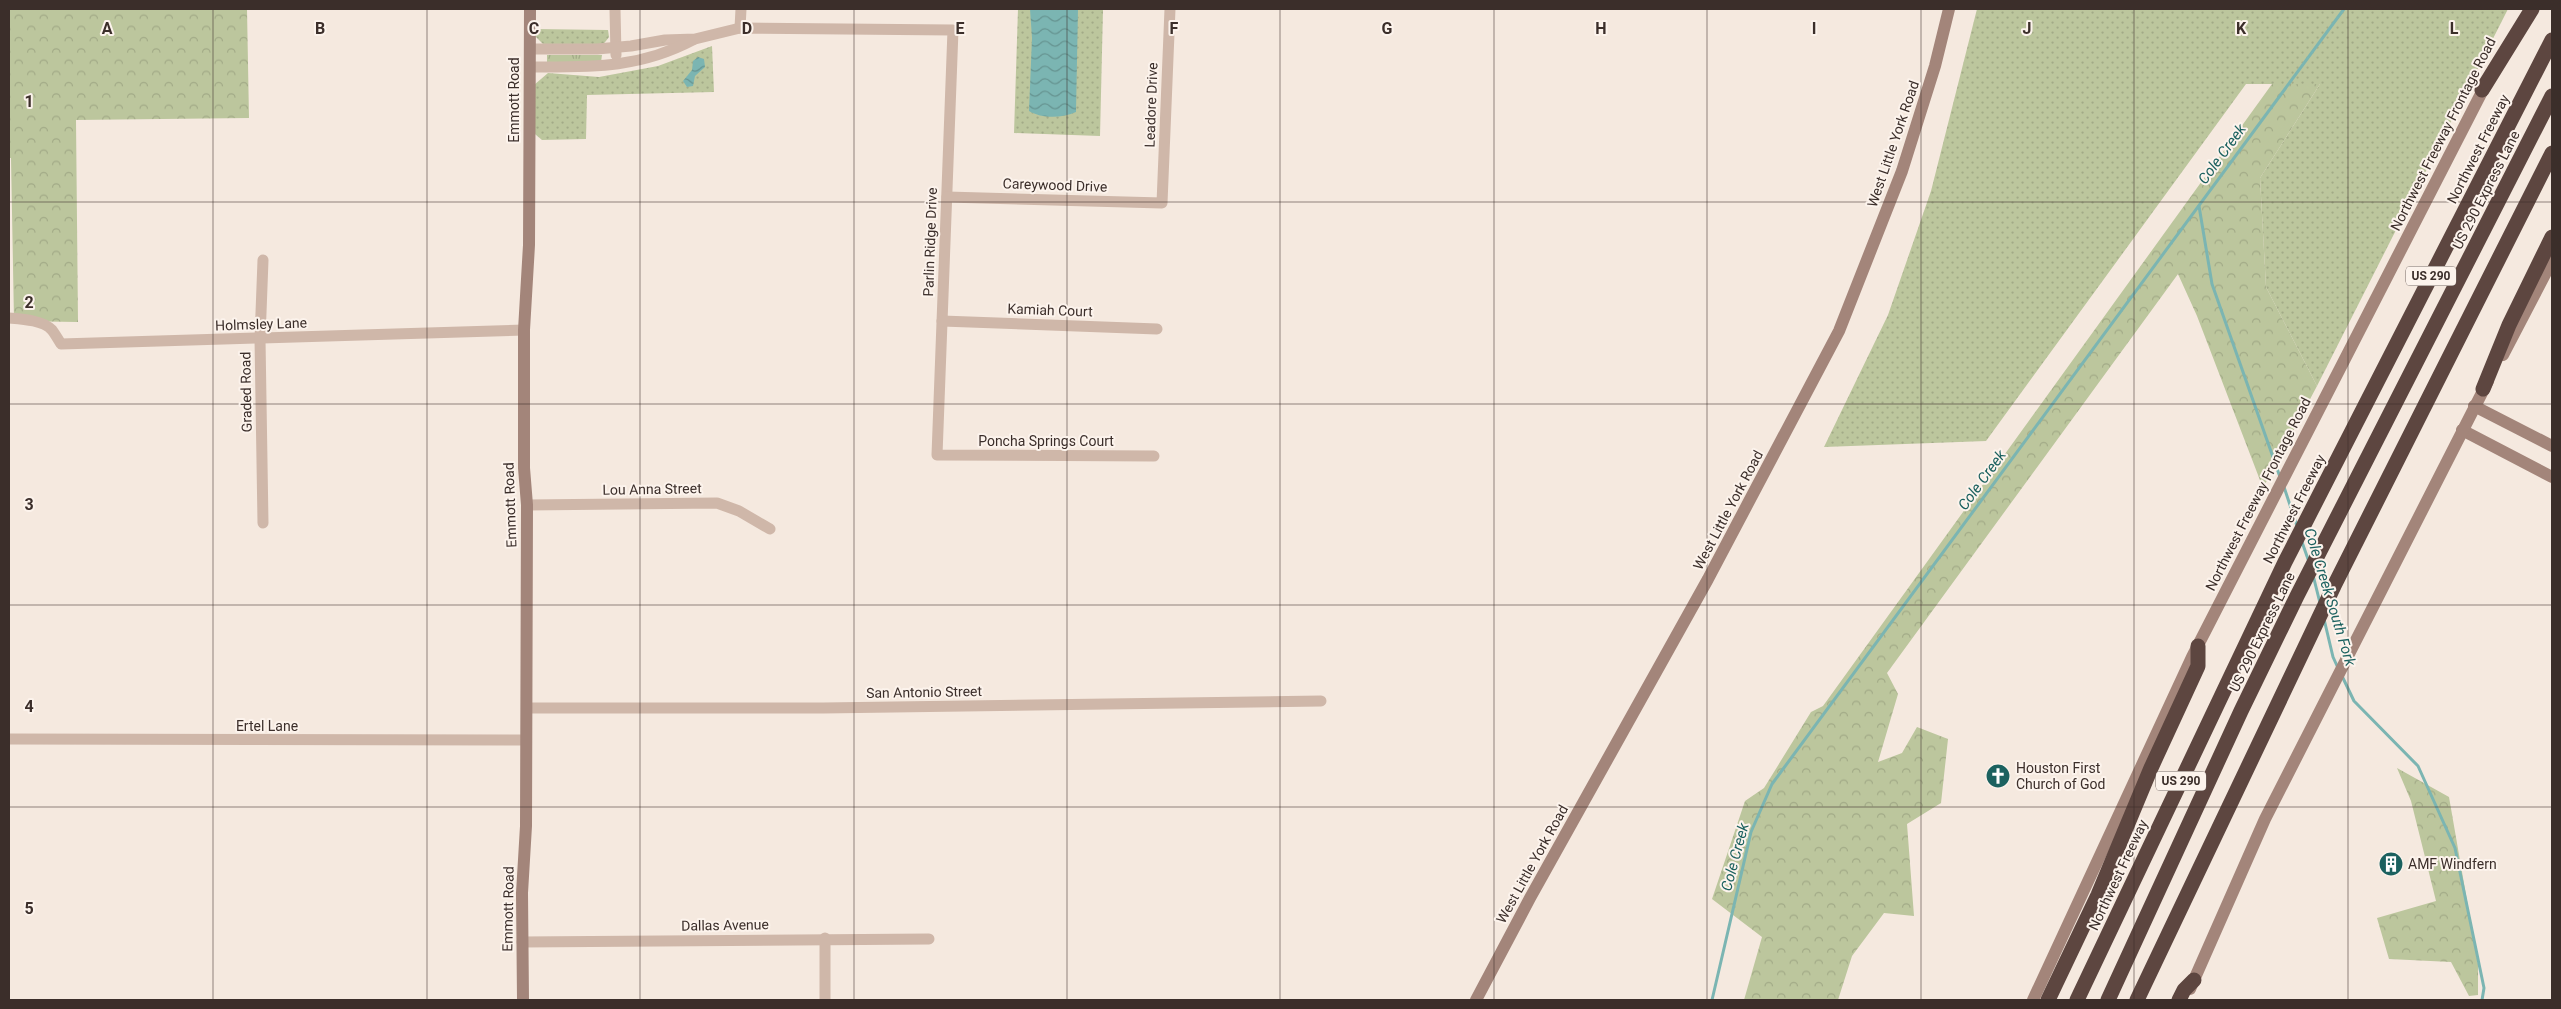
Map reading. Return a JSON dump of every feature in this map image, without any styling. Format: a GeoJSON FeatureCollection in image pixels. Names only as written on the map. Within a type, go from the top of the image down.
{"type":"FeatureCollection","features":[{"type":"Feature","properties":{"kind":"highway"},"geometry":{"type":"LineString","coordinates":[[2482,90],[2532,9]]}},
{"type":"Feature","properties":{"kind":"highway","name":"Northwest Freeway"},"geometry":{"type":"LineString","coordinates":[[2077,1000],[2285,562],[2552,40]]}},
{"type":"Feature","properties":{"kind":"highway","name":"US 290 Express Lane"},"geometry":{"type":"LineString","coordinates":[[2108,1000],[2297,596],[2552,96]]}},
{"type":"Feature","properties":{"kind":"highway"},"geometry":{"type":"LineString","coordinates":[[2137,1000],[2334,586],[2552,153]]}},
{"type":"Feature","properties":{"kind":"highway"},"geometry":{"type":"LineString","coordinates":[[2483,389],[2509,325],[2552,237]]}},
{"type":"Feature","properties":{"kind":"highway"},"geometry":{"type":"LineString","coordinates":[[2048,1000],[2098,895],[2151,768],[2198,666],[2198,646]]}},
{"type":"Feature","properties":{"kind":"highway"},"geometry":{"type":"LineString","coordinates":[[2178,1000],[2184,990],[2194,980]]}},
{"type":"Feature","properties":{"kind":"main road","name":"Emmott Road"},"geometry":{"type":"LineString","coordinates":[[523,1000],[522,942],[526,826],[527,506],[524,468],[524,330],[529,245],[530,9]]}},
{"type":"Feature","properties":{"kind":"main road","name":"West Little York Road"},"geometry":{"type":"LineString","coordinates":[[1476,1000],[1530,898],[1712,572],[1838,331],[1902,171],[1935,66],[1949,9]]}},
{"type":"Feature","properties":{"kind":"main road","name":"Northwest Freeway Frontage Road"},"geometry":{"type":"LineString","coordinates":[[2033,1000],[2198,646],[2524,9]]}},
{"type":"Feature","properties":{"kind":"main road"},"geometry":{"type":"LineString","coordinates":[[2185,1000],[2265,819],[2328,692],[2474,406],[2552,261]]}},
{"type":"Feature","properties":{"kind":"main road"},"geometry":{"type":"LineString","coordinates":[[2474,406],[2552,446]]}},
{"type":"Feature","properties":{"kind":"main road"},"geometry":{"type":"LineString","coordinates":[[2462,430],[2552,477]]}},
{"type":"Feature","properties":{"kind":"street"},"geometry":{"type":"LineString","coordinates":[[615,9],[614,48],[617,64]]}},
{"type":"Feature","properties":{"kind":"street"},"geometry":{"type":"LineString","coordinates":[[530,49],[614,48],[665,40],[695,39],[740,28],[741,9]]}},
{"type":"Feature","properties":{"kind":"street","name":"Leadore Drive"},"geometry":{"type":"LineString","coordinates":[[1162,203],[1170,9]]}},
{"type":"Feature","properties":{"kind":"street","name":"Parlin Ridge Drive"},"geometry":{"type":"LineString","coordinates":[[740,28],[953,30],[937,456]]}},
{"type":"Feature","properties":{"kind":"street"},"geometry":{"type":"LineString","coordinates":[[530,66],[617,64],[668,53],[695,39]]}},
{"type":"Feature","properties":{"kind":"street","name":"Careywood Drive"},"geometry":{"type":"LineString","coordinates":[[947,197],[1162,203]]}},
{"type":"Feature","properties":{"kind":"street","name":"Graded Road"},"geometry":{"type":"LineString","coordinates":[[263,260],[260,339],[263,524]]}},
{"type":"Feature","properties":{"kind":"street","name":"Holmsley Lane"},"geometry":{"type":"LineString","coordinates":[[9,318],[24,319],[46,326],[51,329],[61,344],[524,330]]}},
{"type":"Feature","properties":{"kind":"street","name":"Kamiah Court"},"geometry":{"type":"LineString","coordinates":[[942,321],[1158,329]]}},
{"type":"Feature","properties":{"kind":"street","name":"Poncha Springs Court"},"geometry":{"type":"LineString","coordinates":[[937,456],[1154,456]]}},
{"type":"Feature","properties":{"kind":"street","name":"Lou Anna Street"},"geometry":{"type":"LineString","coordinates":[[527,506],[718,503],[739,511],[770,529]]}},
{"type":"Feature","properties":{"kind":"street","name":"San Antonio Street"},"geometry":{"type":"LineString","coordinates":[[526,708],[823,708],[1321,701]]}},
{"type":"Feature","properties":{"kind":"street","name":"Ertel Lane"},"geometry":{"type":"LineString","coordinates":[[9,739],[525,740]]}},
{"type":"Feature","properties":{"kind":"street"},"geometry":{"type":"LineString","coordinates":[[825,1000],[826,938]]}},
{"type":"Feature","properties":{"kind":"street","name":"Dallas Avenue"},"geometry":{"type":"LineString","coordinates":[[522,942],[826,938],[929,939]]}},
{"type":"Feature","properties":{"kind":"green space"},"geometry":{"type":"Polygon","coordinates":[[[9,9],[247,9],[249,118],[76,120],[78,322],[14,321],[11,158],[9,158],[9,9]]]}},
{"type":"Feature","properties":{"kind":"green space"},"geometry":{"type":"Polygon","coordinates":[[[1018,9],[1103,9],[1100,136],[1014,133],[1018,9]]]}},
{"type":"Feature","properties":{"kind":"green space"},"geometry":{"type":"Polygon","coordinates":[[[1977,9],[2508,9],[2317,386],[2266,287],[2260,178],[2320,84],[2246,84],[1986,441],[1824,447],[1888,315],[1931,191],[1977,9]]]}},
{"type":"Feature","properties":{"kind":"green space"},"geometry":{"type":"Polygon","coordinates":[[[535,29],[608,30],[609,37],[602,46],[544,45],[533,34],[535,29]]]}},
{"type":"Feature","properties":{"kind":"green space"},"geometry":{"type":"Polygon","coordinates":[[[712,46],[714,92],[587,95],[586,139],[542,140],[529,129],[534,85],[548,73],[599,77],[658,66],[712,46]]]}},
{"type":"Feature","properties":{"kind":"green space"},"geometry":{"type":"Polygon","coordinates":[[[547,55],[602,55],[601,62],[547,62],[547,55]]]}},
{"type":"Feature","properties":{"kind":"green space"},"geometry":{"type":"Polygon","coordinates":[[[2272,84],[2320,84],[2260,178],[2266,287],[2317,386],[2263,488],[2197,316],[2178,274],[1887,673],[1898,694],[1878,762],[1902,753],[1917,727],[1948,739],[1941,803],[1907,824],[1914,916],[1884,913],[1852,956],[1838,1000],[1744,1000],[1762,937],[1712,899],[1745,801],[1764,788],[1811,712],[1823,706],[2272,84]]]}},
{"type":"Feature","properties":{"kind":"green space"},"geometry":{"type":"Polygon","coordinates":[[[2397,768],[2449,797],[2478,964],[2478,995],[2469,996],[2451,962],[2389,959],[2377,918],[2436,901],[2411,801],[2397,768]]]}},
{"type":"Feature","properties":{"kind":"water"},"geometry":{"type":"Polygon","coordinates":[[[1030,9],[1078,9],[1076,112],[1065,116],[1052,117],[1034,114],[1029,111],[1032,38],[1030,9]]]}},
{"type":"Feature","properties":{"kind":"water"},"geometry":{"type":"Polygon","coordinates":[[[698,57],[704,59],[705,67],[695,76],[693,86],[687,87],[683,81],[692,70],[693,61],[698,57]]]}},
{"type":"Feature","properties":{"kind":"waterway","name":"Cole Creek"},"geometry":{"type":"LineString","coordinates":[[1712,1000],[1751,832],[1772,784],[2344,9]]}},
{"type":"Feature","properties":{"kind":"waterway","name":"Cole Creek South Fork"},"geometry":{"type":"LineString","coordinates":[[2199,206],[2212,284],[2280,477]]}},
{"type":"Feature","properties":{"kind":"waterway","name":"Cole Creek South Fork"},"geometry":{"type":"LineString","coordinates":[[2284,487],[2297,526]]}},
{"type":"Feature","properties":{"kind":"waterway","name":"Cole Creek South Fork"},"geometry":{"type":"LineString","coordinates":[[2302,542],[2309,562]]}},
{"type":"Feature","properties":{"kind":"waterway","name":"Cole Creek South Fork"},"geometry":{"type":"LineString","coordinates":[[2313,575],[2320,603]]}},
{"type":"Feature","properties":{"kind":"waterway","name":"Cole Creek South Fork"},"geometry":{"type":"LineString","coordinates":[[2324,619],[2333,657],[2338,668]]}},
{"type":"Feature","properties":{"kind":"waterway","name":"Cole Creek South Fork"},"geometry":{"type":"LineString","coordinates":[[2342,676],[2354,701],[2418,766],[2455,848],[2484,988],[2482,1000]]}},
{"type":"Feature","properties":{"kind":"place","name":"Houston First Church of God"},"geometry":{"type":"Point","coordinates":[1998,776]}},
{"type":"Feature","properties":{"kind":"place","name":"AMF Windfern"},"geometry":{"type":"Point","coordinates":[2391,864]}}]}
